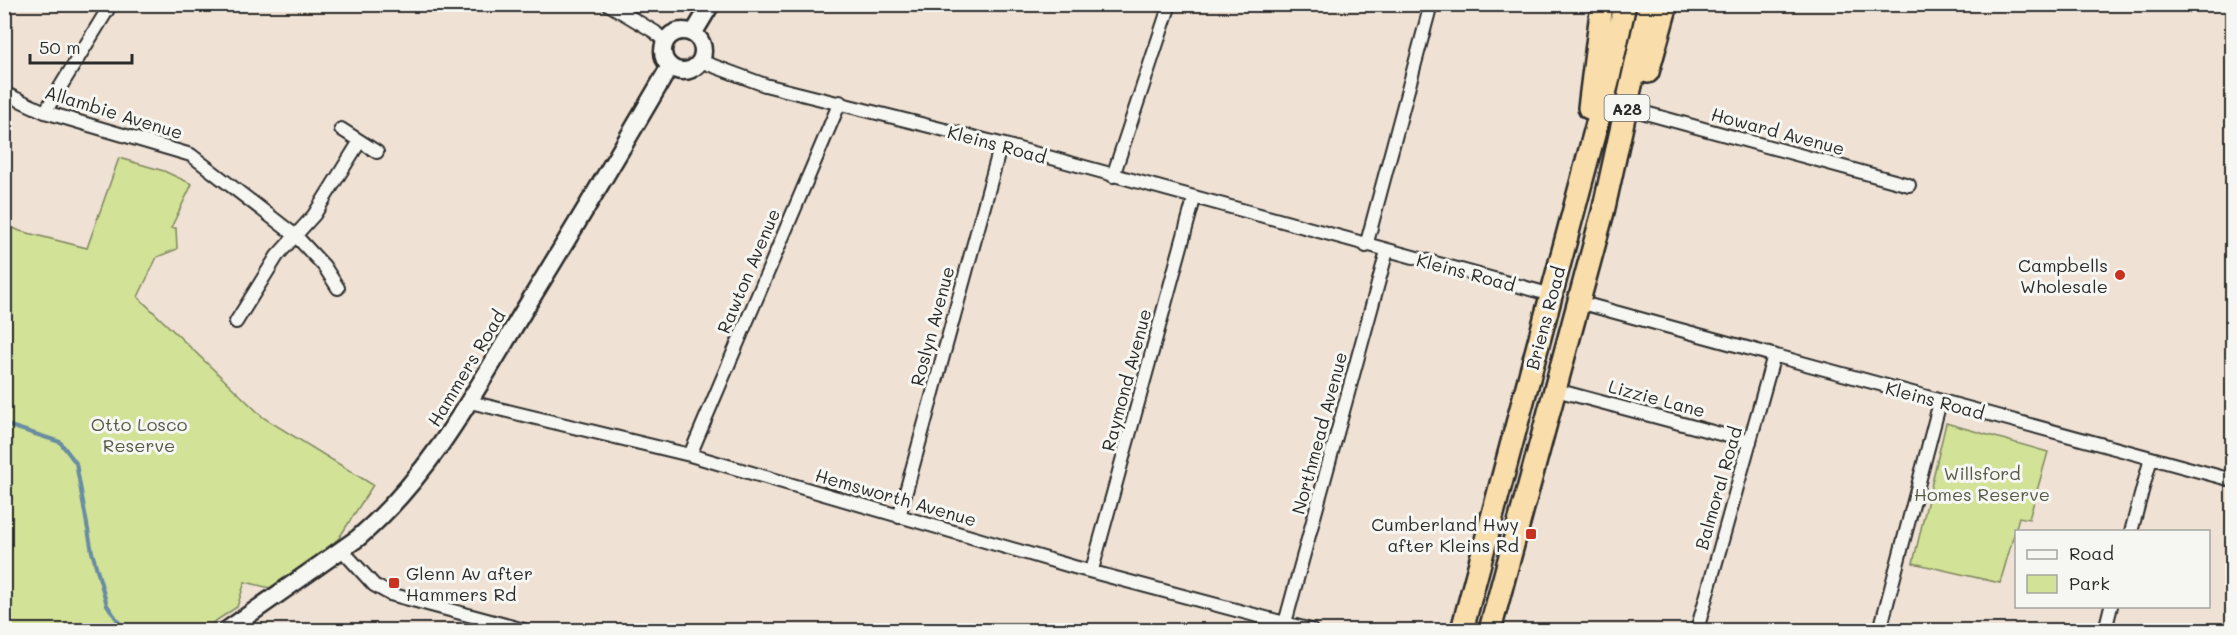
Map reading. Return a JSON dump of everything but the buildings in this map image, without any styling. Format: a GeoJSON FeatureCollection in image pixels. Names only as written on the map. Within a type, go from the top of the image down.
{"type":"FeatureCollection","features":[{"type":"Feature","properties":{"kind":"highway"},"geometry":{"type":"LineString","coordinates":[[1577,195],[1602,4]]}},
{"type":"Feature","properties":{"kind":"highway","name":"Briens Road"},"geometry":{"type":"LineString","coordinates":[[1462,630],[1608,82],[1625,4]]}},
{"type":"Feature","properties":{"kind":"highway","name":"A28"},"geometry":{"type":"LineString","coordinates":[[1603,212],[1649,4]]}},
{"type":"Feature","properties":{"kind":"highway"},"geometry":{"type":"LineString","coordinates":[[1603,212],[1638,111],[1667,4]]}},
{"type":"Feature","properties":{"kind":"highway","name":"Briens Road"},"geometry":{"type":"LineString","coordinates":[[1490,630],[1603,212]]}},
{"type":"Feature","properties":{"kind":"highway","name":"Kleins Road"},"geometry":{"type":"LineString","coordinates":[[1552,295],[1578,302]]}},
{"type":"Feature","properties":{"kind":"street"},"geometry":{"type":"LineString","coordinates":[[45,112],[111,4]]}},
{"type":"Feature","properties":{"kind":"street"},"geometry":{"type":"LineString","coordinates":[[608,4],[655,32],[665,42]]}},
{"type":"Feature","properties":{"kind":"street"},"geometry":{"type":"LineString","coordinates":[[693,34],[711,4]]}},
{"type":"Feature","properties":{"kind":"street"},"geometry":{"type":"LineString","coordinates":[[1113,176],[1170,4]]}},
{"type":"Feature","properties":{"kind":"street"},"geometry":{"type":"LineString","coordinates":[[1366,246],[1431,4]]}},
{"type":"Feature","properties":{"kind":"street"},"geometry":{"type":"LineString","coordinates":[[674,33],[693,34],[701,43],[700,61],[686,71],[670,66],[663,52],[665,42],[674,33]]}},
{"type":"Feature","properties":{"kind":"street","name":"Kleins Road"},"geometry":{"type":"LineString","coordinates":[[700,61],[765,85],[1001,144],[1194,199],[1552,295]]}},
{"type":"Feature","properties":{"kind":"street","name":"Hammers Road"},"geometry":{"type":"LineString","coordinates":[[227,630],[342,550],[378,521],[405,492],[446,440],[670,66]]}},
{"type":"Feature","properties":{"kind":"street","name":"Allambie Avenue"},"geometry":{"type":"LineString","coordinates":[[4,93],[45,112],[191,155],[296,236],[324,266],[338,288]]}},
{"type":"Feature","properties":{"kind":"street","name":"Rawton Avenue"},"geometry":{"type":"LineString","coordinates":[[690,455],[840,102]]}},
{"type":"Feature","properties":{"kind":"street","name":"Howard Avenue"},"geometry":{"type":"LineString","coordinates":[[1638,111],[1909,185]]}},
{"type":"Feature","properties":{"kind":"street"},"geometry":{"type":"LineString","coordinates":[[341,129],[378,152]]}},
{"type":"Feature","properties":{"kind":"street"},"geometry":{"type":"LineString","coordinates":[[236,322],[277,256],[314,214],[360,141]]}},
{"type":"Feature","properties":{"kind":"street","name":"Roslyn Avenue"},"geometry":{"type":"LineString","coordinates":[[899,516],[1001,144]]}},
{"type":"Feature","properties":{"kind":"street","name":"Raymond Avenue"},"geometry":{"type":"LineString","coordinates":[[1092,570],[1194,199]]}},
{"type":"Feature","properties":{"kind":"street","name":"Northmead Avenue"},"geometry":{"type":"LineString","coordinates":[[1285,623],[1387,251]]}},
{"type":"Feature","properties":{"kind":"street","name":"Kleins Road"},"geometry":{"type":"LineString","coordinates":[[1578,302],[2232,480]]}},
{"type":"Feature","properties":{"kind":"street","name":"Balmoral Road"},"geometry":{"type":"LineString","coordinates":[[1697,630],[1774,355]]}},
{"type":"Feature","properties":{"kind":"street","name":"Lizzie Lane"},"geometry":{"type":"LineString","coordinates":[[1556,390],[1750,442]]}},
{"type":"Feature","properties":{"kind":"street","name":"Hemsworth Avenue"},"geometry":{"type":"LineString","coordinates":[[470,402],[690,455],[899,516],[1311,630]]}},
{"type":"Feature","properties":{"kind":"street"},"geometry":{"type":"LineString","coordinates":[[1880,630],[1940,402]]}},
{"type":"Feature","properties":{"kind":"street"},"geometry":{"type":"LineString","coordinates":[[2131,530],[2151,458]]}},
{"type":"Feature","properties":{"kind":"street"},"geometry":{"type":"LineString","coordinates":[[342,550],[373,584],[390,594],[524,630]]}},
{"type":"Feature","properties":{"kind":"street"},"geometry":{"type":"LineString","coordinates":[[2105,630],[2110,608]]}},
{"type":"Feature","properties":{"kind":"green space","name":"Otto Losco Reserve"},"geometry":{"type":"Polygon","coordinates":[[[119,158],[164,171],[192,184],[171,228],[176,228],[177,249],[157,257],[138,297],[264,418],[373,485],[339,538],[296,574],[270,588],[245,582],[237,607],[202,630],[5,630],[4,224],[20,231],[87,248],[119,158]]]}},
{"type":"Feature","properties":{"kind":"green space","name":"Willsford Homes Reserve"},"geometry":{"type":"Polygon","coordinates":[[[1946,423],[2048,452],[2029,519],[2019,517],[2000,583],[1913,563],[1946,423]]]}},
{"type":"Feature","properties":{"kind":"waterway"},"geometry":{"type":"LineString","coordinates":[[4,424],[60,442],[76,463],[92,552],[107,605],[124,630]]}},
{"type":"Feature","properties":{"kind":"place","name":"Campbells Wholesale"},"geometry":{"type":"Point","coordinates":[2120,275]}},
{"type":"Feature","properties":{"kind":"place","name":"Cumberland Hwy after Kleins Rd"},"geometry":{"type":"Point","coordinates":[1531,534]}},
{"type":"Feature","properties":{"kind":"place","name":"Glenn Av after Hammers Rd"},"geometry":{"type":"Point","coordinates":[394,583]}}]}
